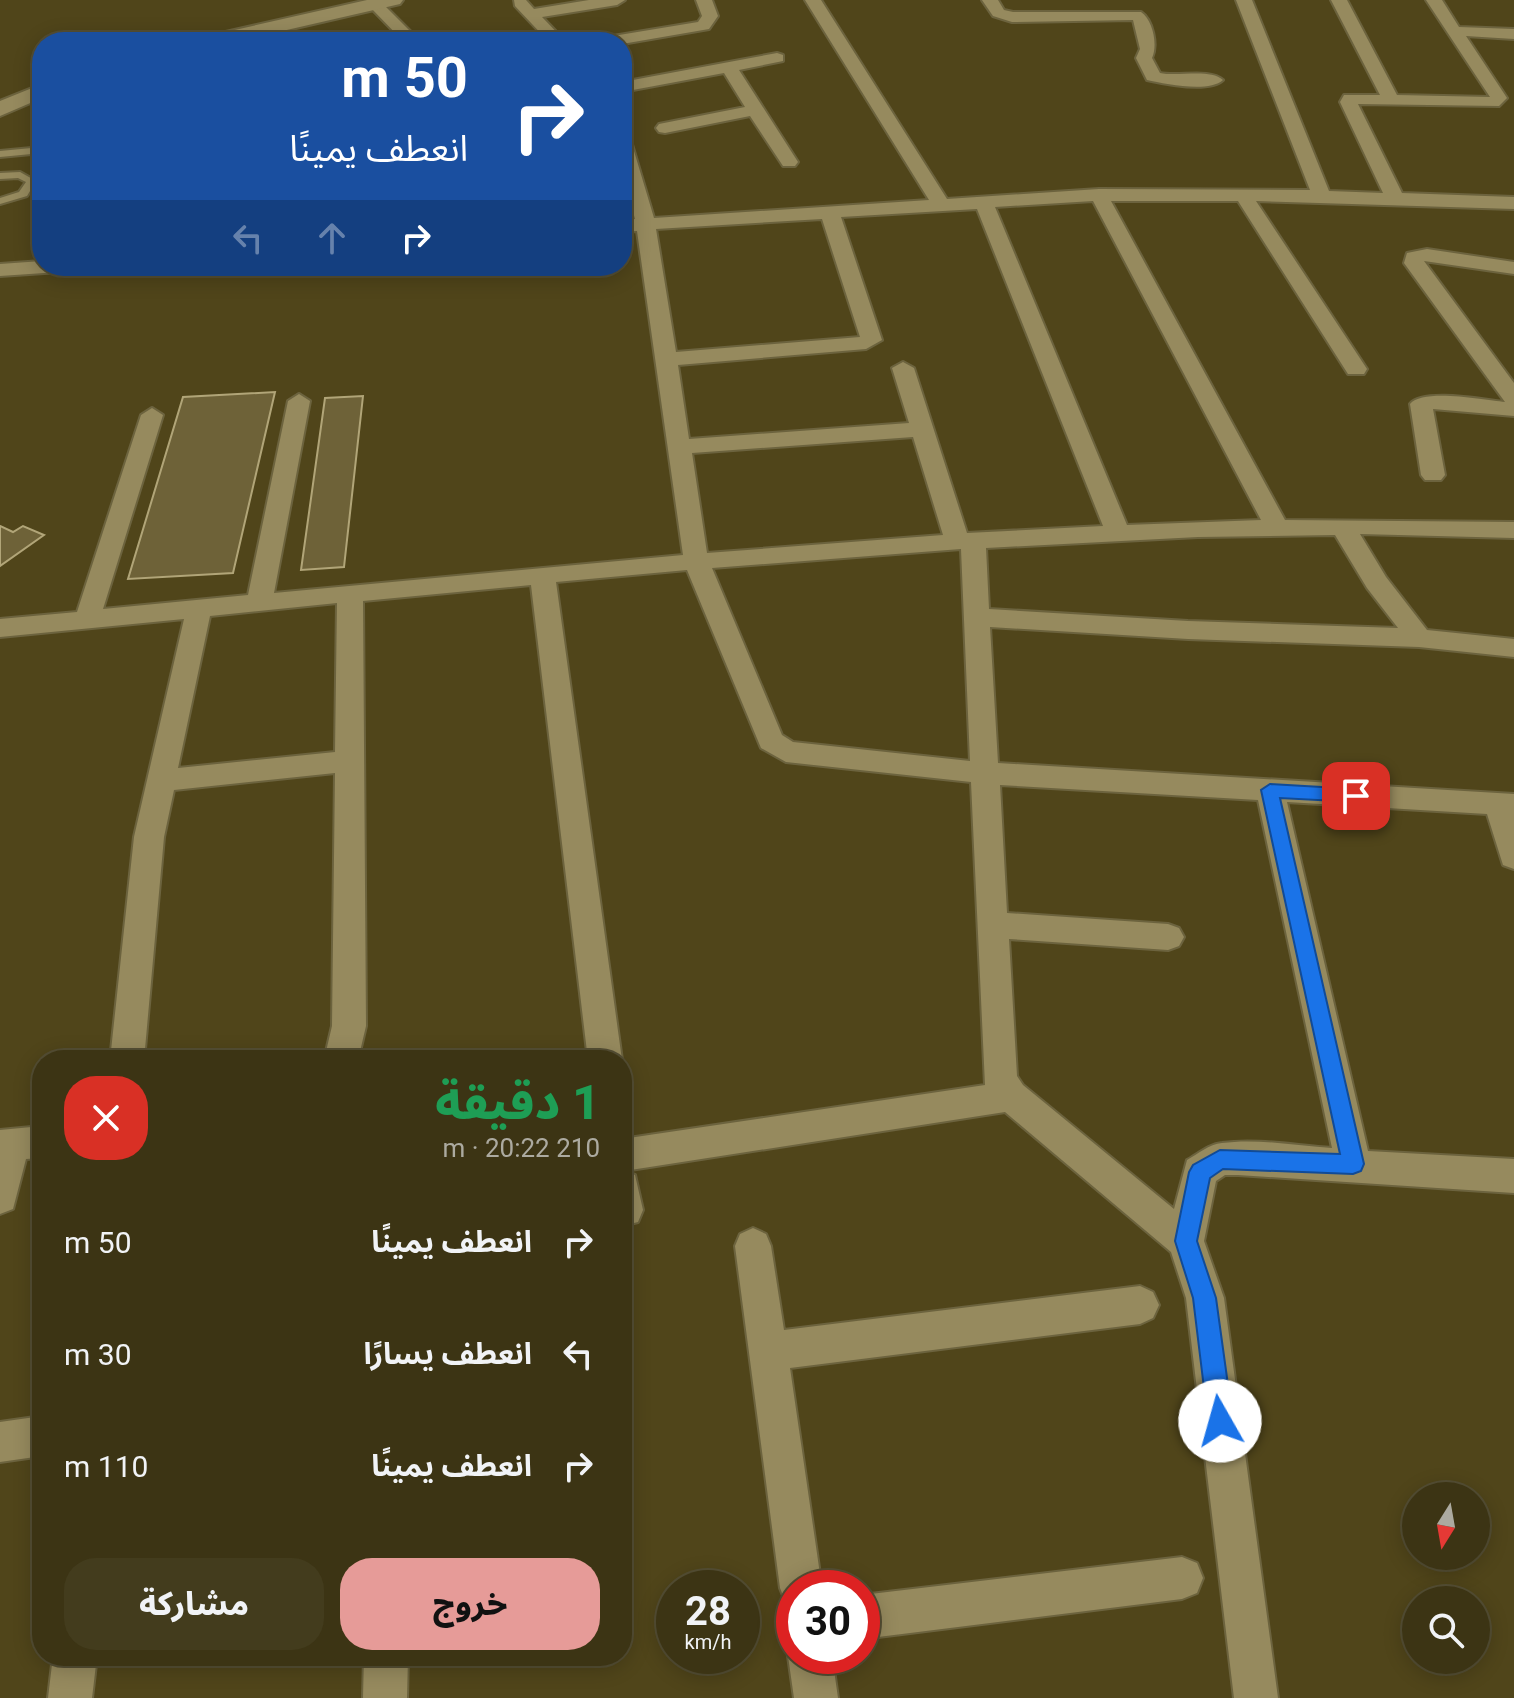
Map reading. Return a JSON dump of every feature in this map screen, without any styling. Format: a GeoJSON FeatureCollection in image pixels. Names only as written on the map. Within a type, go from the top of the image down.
{"type":"FeatureCollection","features":[{"type":"Feature","properties":{"kind":"street"},"geometry":{"type":"LineString","coordinates":[[517,0],[548,32]]}},
{"type":"Feature","properties":{"kind":"street"},"geometry":{"type":"LineString","coordinates":[[531,14],[617,0]]}},
{"type":"Feature","properties":{"kind":"street"},"geometry":{"type":"LineString","coordinates":[[632,38],[703,26],[710,16],[704,0]]}},
{"type":"Feature","properties":{"kind":"street"},"geometry":{"type":"LineString","coordinates":[[813,0],[941,204]]}},
{"type":"Feature","properties":{"kind":"street"},"geometry":{"type":"LineString","coordinates":[[990,0],[998,13],[1012,17],[1136,15],[1141,18],[1148,49],[1144,58],[1153,76],[1172,81],[1215,80]]}},
{"type":"Feature","properties":{"kind":"street"},"geometry":{"type":"LineString","coordinates":[[1244,0],[1322,196]]}},
{"type":"Feature","properties":{"kind":"street"},"geometry":{"type":"LineString","coordinates":[[1339,0],[1391,99]]}},
{"type":"Feature","properties":{"kind":"street"},"geometry":{"type":"LineString","coordinates":[[1395,199],[1348,102],[1357,98],[1498,100],[1492,77],[1454,31],[1434,0]]}},
{"type":"Feature","properties":{"kind":"street"},"geometry":{"type":"LineString","coordinates":[[252,32],[384,2],[406,32]]}},
{"type":"Feature","properties":{"kind":"street"},"geometry":{"type":"LineString","coordinates":[[1454,31],[1514,34]]}},
{"type":"Feature","properties":{"kind":"street"},"geometry":{"type":"LineString","coordinates":[[632,85],[777,58]]}},
{"type":"Feature","properties":{"kind":"street"},"geometry":{"type":"LineString","coordinates":[[729,67],[789,162]]}},
{"type":"Feature","properties":{"kind":"street"},"geometry":{"type":"LineString","coordinates":[[0,106],[32,94]]}},
{"type":"Feature","properties":{"kind":"street"},"geometry":{"type":"LineString","coordinates":[[665,128],[755,110]]}},
{"type":"Feature","properties":{"kind":"street"},"geometry":{"type":"LineString","coordinates":[[632,176],[646,224],[696,561],[771,741],[786,752],[983,773],[1506,805],[1514,857]]}},
{"type":"Feature","properties":{"kind":"street"},"geometry":{"type":"LineString","coordinates":[[632,225],[1099,195],[1322,196],[1514,203]]}},
{"type":"Feature","properties":{"kind":"street"},"geometry":{"type":"LineString","coordinates":[[1099,195],[1277,528]]}},
{"type":"Feature","properties":{"kind":"street"},"geometry":{"type":"LineString","coordinates":[[1243,195],[1356,369]]}},
{"type":"Feature","properties":{"kind":"street"},"geometry":{"type":"LineString","coordinates":[[983,201],[1117,531]]}},
{"type":"Feature","properties":{"kind":"street"},"geometry":{"type":"LineString","coordinates":[[667,359],[866,343],[871,340],[830,213]]}},
{"type":"Feature","properties":{"kind":"street"},"geometry":{"type":"LineString","coordinates":[[1514,268],[1427,255],[1414,257],[1414,263],[1514,398]]}},
{"type":"Feature","properties":{"kind":"street"},"geometry":{"type":"LineString","coordinates":[[0,270],[32,268]]}},
{"type":"Feature","properties":{"kind":"street"},"geometry":{"type":"LineString","coordinates":[[903,368],[965,541],[978,617],[983,773],[1000,1080],[1011,1096],[1186,1241]]}},
{"type":"Feature","properties":{"kind":"street"},"geometry":{"type":"LineString","coordinates":[[259,603],[299,401]]}},
{"type":"Feature","properties":{"kind":"street"},"geometry":{"type":"LineString","coordinates":[[1433,475],[1421,404],[1514,409]]}},
{"type":"Feature","properties":{"kind":"street"},"geometry":{"type":"LineString","coordinates":[[87,620],[152,415]]}},
{"type":"Feature","properties":{"kind":"street"},"geometry":{"type":"LineString","coordinates":[[680,447],[923,429]]}},
{"type":"Feature","properties":{"kind":"street"},"geometry":{"type":"LineString","coordinates":[[1343,527],[1376,582],[1419,638]]}},
{"type":"Feature","properties":{"kind":"street"},"geometry":{"type":"LineString","coordinates":[[0,628],[696,561],[1117,531],[1343,527],[1514,530]]}},
{"type":"Feature","properties":{"kind":"street"},"geometry":{"type":"LineString","coordinates":[[542,575],[604,1050]]}},
{"type":"Feature","properties":{"kind":"street"},"geometry":{"type":"LineString","coordinates":[[343,1050],[349,1026],[350,595]]}},
{"type":"Feature","properties":{"kind":"street"},"geometry":{"type":"LineString","coordinates":[[128,1050],[149,837],[199,609]]}},
{"type":"Feature","properties":{"kind":"street"},"geometry":{"type":"LineString","coordinates":[[978,617],[1188,630],[1419,638],[1514,648]]}},
{"type":"Feature","properties":{"kind":"street"},"geometry":{"type":"LineString","coordinates":[[161,781],[350,761]]}},
{"type":"Feature","properties":{"kind":"street"},"geometry":{"type":"LineString","coordinates":[[1270,790],[1353,1164]]}},
{"type":"Feature","properties":{"kind":"street"},"geometry":{"type":"LineString","coordinates":[[992,925],[1168,937]]}},
{"type":"Feature","properties":{"kind":"street"},"geometry":{"type":"LineString","coordinates":[[632,1153],[1011,1096]]}},
{"type":"Feature","properties":{"kind":"street"},"geometry":{"type":"LineString","coordinates":[[0,1197],[18,1144]]}},
{"type":"Feature","properties":{"kind":"street"},"geometry":{"type":"LineString","coordinates":[[1256,1698],[1205,1298],[1186,1241],[1200,1172],[1220,1159],[1353,1164],[1514,1176]]}},
{"type":"Feature","properties":{"kind":"street"},"geometry":{"type":"LineString","coordinates":[[753,1246],[798,1570]]}},
{"type":"Feature","properties":{"kind":"street"},"geometry":{"type":"LineString","coordinates":[[768,1351],[1140,1305]]}},
{"type":"Feature","properties":{"kind":"street"},"geometry":{"type":"LineString","coordinates":[[0,1442],[32,1437]]}},
{"type":"Feature","properties":{"kind":"street"},"geometry":{"type":"LineString","coordinates":[[880,1615],[1182,1578]]}},
{"type":"Feature","properties":{"kind":"street"},"geometry":{"type":"LineString","coordinates":[[70,1698],[74,1666]]}},
{"type":"Feature","properties":{"kind":"street"},"geometry":{"type":"LineString","coordinates":[[385,1698],[386,1666]]}},
{"type":"Feature","properties":{"kind":"street"},"geometry":{"type":"LineString","coordinates":[[813,1674],[816,1698]]}},
{"type":"Feature","properties":{"kind":"lane"},"geometry":{"type":"LineString","coordinates":[[0,154],[32,151]]}},
{"type":"Feature","properties":{"kind":"lane"},"geometry":{"type":"LineString","coordinates":[[0,176],[20,175],[31,181],[23,194],[0,201]]}},
{"type":"Feature","properties":{"kind":"building"},"geometry":{"type":"Polygon","coordinates":[[[275,392],[233,573],[128,579],[183,397],[275,392]]]}},
{"type":"Feature","properties":{"kind":"building"},"geometry":{"type":"Polygon","coordinates":[[[363,396],[344,567],[301,570],[325,398],[363,396]]]}},
{"type":"Feature","properties":{"kind":"building"},"geometry":{"type":"Polygon","coordinates":[[[0,526],[13,532],[23,526],[44,535],[0,566],[0,526]]]}},
{"type":"Feature","properties":{"kind":"route"},"geometry":{"type":"LineString","coordinates":[[1220,1421],[1205,1298],[1186,1241],[1200,1172],[1220,1159],[1353,1164],[1270,790],[1356,796]]}}]}
